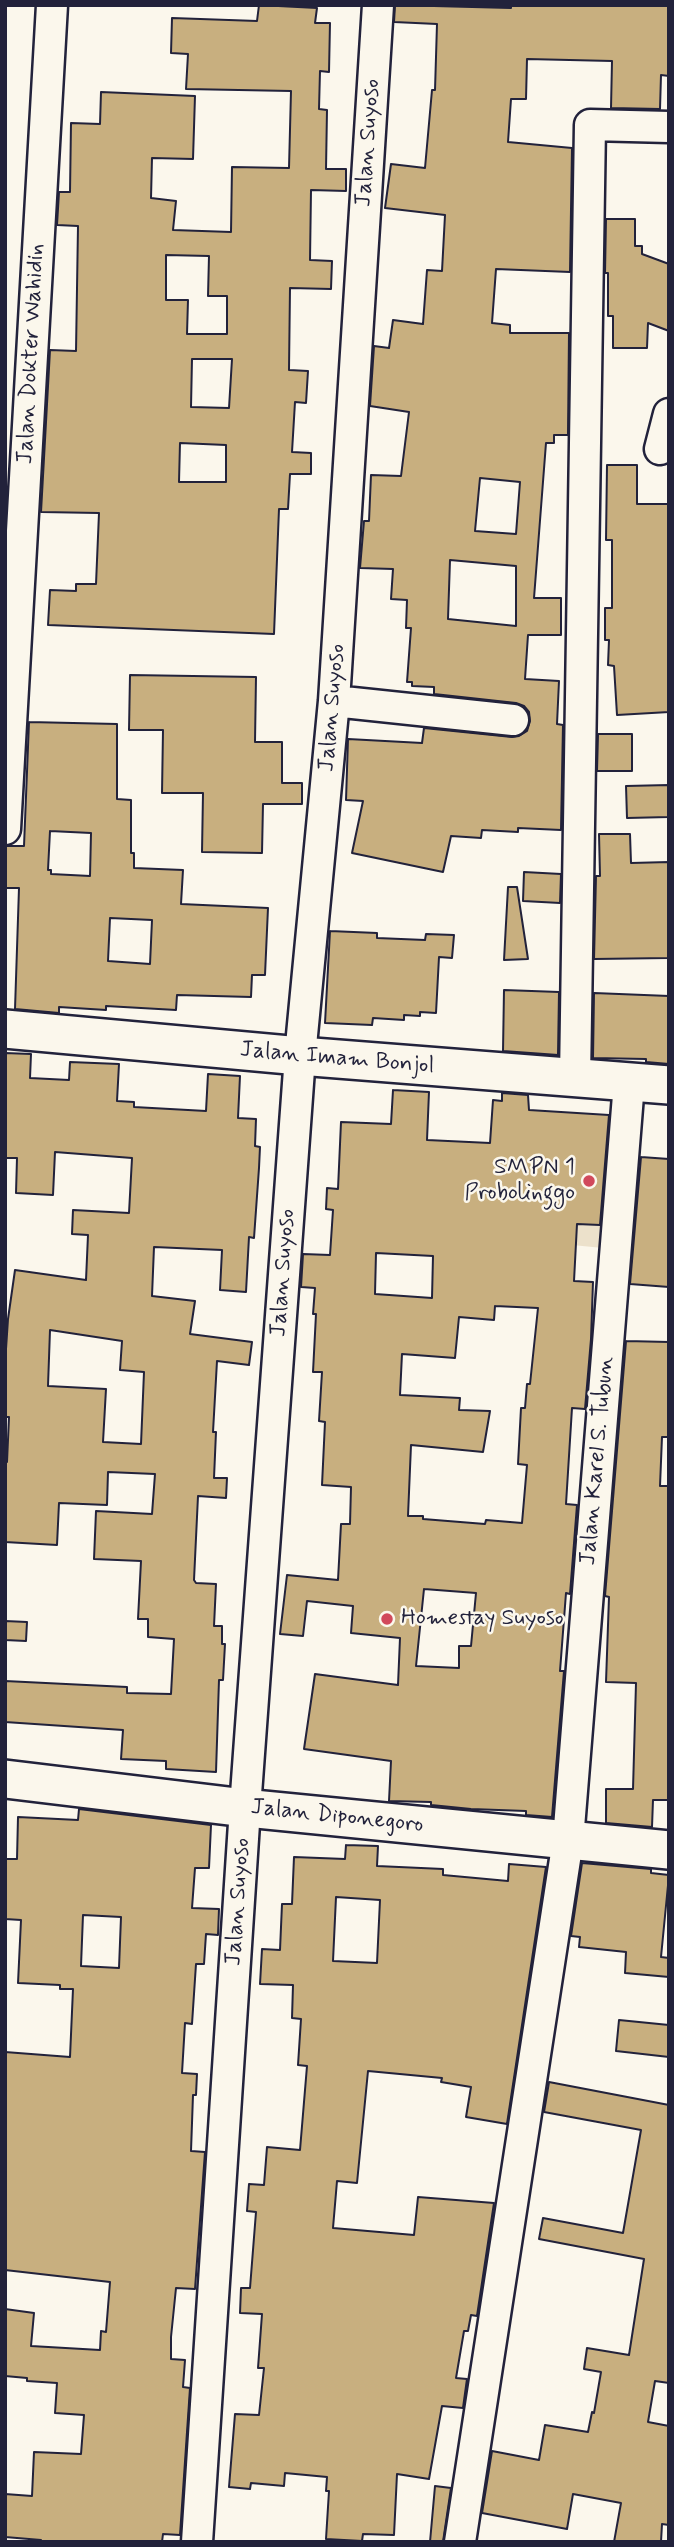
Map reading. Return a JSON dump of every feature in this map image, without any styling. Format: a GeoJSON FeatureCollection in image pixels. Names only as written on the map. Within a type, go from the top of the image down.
{"type":"FeatureCollection","features":[{"type":"Feature","properties":{"kind":"street","name":"Jalan Dokter Wahidin"},"geometry":{"type":"LineString","coordinates":[[5,829],[52,5]]}},
{"type":"Feature","properties":{"kind":"street","name":"Jalan Suyoso"},"geometry":{"type":"LineString","coordinates":[[198,2542],[245,1808],[300,1056],[334,701],[378,5]]}},
{"type":"Feature","properties":{"kind":"street"},"geometry":{"type":"LineString","coordinates":[[575,1078],[590,125],[669,127]]}},
{"type":"Feature","properties":{"kind":"street"},"geometry":{"type":"LineString","coordinates":[[660,449],[669,414]]}},
{"type":"Feature","properties":{"kind":"street"},"geometry":{"type":"LineString","coordinates":[[334,701],[513,720]]}},
{"type":"Feature","properties":{"kind":"street","name":"Jalan Imam Bonjol"},"geometry":{"type":"LineString","coordinates":[[5,1029],[300,1056],[669,1085]]}},
{"type":"Feature","properties":{"kind":"street","name":"Jalan Karel S. Tubun"},"geometry":{"type":"LineString","coordinates":[[460,2542],[568,1840],[629,1083]]}},
{"type":"Feature","properties":{"kind":"street","name":"Jalan Diponegoro"},"geometry":{"type":"LineString","coordinates":[[5,1779],[245,1808],[669,1850]]}},
{"type":"Feature","properties":{"kind":"shaded area","name":"SMPN 1 Probolinggo"},"geometry":{"type":"Polygon","coordinates":[[[574,1115],[616,1119],[603,1248],[562,1244],[574,1115]]]}},
{"type":"Feature","properties":{"kind":"building"},"geometry":{"type":"Polygon","coordinates":[[[259,5],[317,8],[315,23],[330,23],[329,72],[320,71],[319,109],[327,110],[326,169],[346,169],[346,191],[311,190],[310,260],[332,261],[331,289],[290,288],[289,370],[308,371],[306,403],[295,402],[292,452],[311,453],[311,474],[290,474],[288,509],[279,509],[274,634],[48,625],[50,590],[76,591],[76,584],[96,584],[99,513],[41,512],[50,350],[76,351],[78,226],[57,225],[59,192],[70,192],[71,123],[100,124],[101,92],[195,96],[193,159],[152,158],[151,198],[176,201],[173,230],[231,232],[232,167],[289,168],[291,91],[186,89],[188,54],[171,53],[172,18],[257,21],[259,5]],[[166,255],[166,300],[188,300],[187,334],[227,334],[227,296],[208,296],[209,256],[166,255]],[[192,359],[191,407],[229,408],[232,359],[192,359]],[[180,443],[179,482],[226,482],[226,445],[180,443]]]}},
{"type":"Feature","properties":{"kind":"building"},"geometry":{"type":"Polygon","coordinates":[[[395,5],[511,8],[511,5],[669,5],[669,76],[661,75],[660,109],[611,108],[612,61],[527,59],[526,99],[511,99],[508,142],[572,148],[570,272],[496,269],[492,323],[510,325],[510,333],[569,333],[568,435],[554,435],[554,443],[546,443],[534,598],[561,598],[561,635],[528,635],[525,679],[559,681],[557,724],[563,725],[561,830],[518,828],[518,832],[482,830],[481,838],[451,836],[443,872],[352,853],[363,801],[346,800],[348,739],[422,743],[424,728],[512,737],[527,731],[530,721],[529,712],[516,703],[434,694],[434,687],[412,686],[412,682],[407,682],[411,628],[406,628],[407,600],[391,599],[393,569],[360,568],[364,521],[369,521],[371,475],[401,476],[409,412],[370,406],[374,346],[389,348],[393,320],[423,324],[427,270],[442,271],[445,215],[385,208],[391,164],[425,168],[432,90],[435,90],[437,24],[394,22],[395,5]],[[480,478],[475,531],[516,534],[520,482],[480,478]],[[450,560],[448,619],[516,626],[516,566],[450,560]]]}},
{"type":"Feature","properties":{"kind":"building"},"geometry":{"type":"Polygon","coordinates":[[[606,219],[635,219],[635,246],[642,246],[642,254],[669,264],[669,331],[648,323],[647,348],[613,348],[613,316],[608,316],[608,273],[605,273],[606,219]]]}},
{"type":"Feature","properties":{"kind":"building"},"geometry":{"type":"Polygon","coordinates":[[[607,465],[637,465],[637,504],[669,504],[669,712],[617,715],[614,666],[608,665],[609,640],[605,640],[605,608],[612,608],[612,540],[606,540],[607,465]]]}},
{"type":"Feature","properties":{"kind":"building"},"geometry":{"type":"Polygon","coordinates":[[[130,675],[256,677],[255,742],[282,742],[282,783],[302,783],[302,804],[263,804],[262,853],[202,852],[203,793],[162,793],[163,730],[129,730],[130,675]]]}},
{"type":"Feature","properties":{"kind":"building"},"geometry":{"type":"Polygon","coordinates":[[[29,722],[117,724],[117,799],[131,800],[131,853],[134,853],[134,868],[183,870],[181,904],[268,908],[265,975],[252,975],[251,997],[177,995],[176,1010],[106,1006],[106,1010],[59,1007],[59,1013],[15,1009],[19,888],[5,888],[5,846],[24,846],[29,722]],[[50,831],[48,870],[51,870],[51,874],[90,876],[91,833],[50,831]],[[110,918],[108,961],[150,964],[152,920],[110,918]]]}},
{"type":"Feature","properties":{"kind":"building"},"geometry":{"type":"Polygon","coordinates":[[[598,734],[632,734],[632,771],[597,771],[598,734]]]}},
{"type":"Feature","properties":{"kind":"building"},"geometry":{"type":"Polygon","coordinates":[[[669,785],[669,817],[627,818],[626,786],[669,785]]]}},
{"type":"Feature","properties":{"kind":"building"},"geometry":{"type":"Polygon","coordinates":[[[599,834],[630,834],[631,863],[669,862],[669,958],[594,959],[596,876],[600,876],[599,834]]]}},
{"type":"Feature","properties":{"kind":"building"},"geometry":{"type":"Polygon","coordinates":[[[524,872],[561,874],[560,903],[523,901],[524,872]]]}},
{"type":"Feature","properties":{"kind":"building"},"geometry":{"type":"Polygon","coordinates":[[[508,887],[517,887],[528,959],[504,960],[508,887]]]}},
{"type":"Feature","properties":{"kind":"building"},"geometry":{"type":"Polygon","coordinates":[[[330,931],[377,933],[377,938],[425,940],[426,934],[454,935],[452,958],[439,957],[436,1013],[404,1015],[404,1020],[373,1018],[372,1025],[325,1023],[330,931]]]}},
{"type":"Feature","properties":{"kind":"building"},"geometry":{"type":"Polygon","coordinates":[[[504,990],[559,992],[558,1055],[503,1051],[504,990]]]}},
{"type":"Feature","properties":{"kind":"building"},"geometry":{"type":"Polygon","coordinates":[[[594,993],[669,996],[669,1064],[646,1062],[646,1059],[593,1058],[594,993]]]}},
{"type":"Feature","properties":{"kind":"building"},"geometry":{"type":"Polygon","coordinates":[[[5,1053],[31,1054],[30,1078],[69,1080],[70,1062],[119,1064],[117,1101],[134,1102],[134,1107],[206,1111],[208,1074],[240,1076],[238,1118],[256,1119],[255,1146],[260,1147],[259,1168],[254,1238],[249,1237],[246,1292],[220,1290],[222,1250],[154,1247],[152,1296],[195,1301],[190,1334],[252,1342],[249,1365],[217,1361],[213,1432],[216,1432],[214,1478],[227,1478],[226,1498],[198,1496],[194,1580],[196,1583],[216,1584],[214,1626],[222,1626],[222,1644],[225,1644],[223,1680],[219,1680],[216,1772],[166,1769],[166,1761],[121,1759],[123,1730],[5,1722],[5,1681],[127,1687],[127,1693],[171,1694],[174,1639],[148,1637],[148,1619],[138,1619],[141,1561],[94,1559],[96,1511],[152,1514],[155,1474],[108,1472],[107,1505],[59,1503],[57,1545],[5,1542],[5,1462],[9,1417],[5,1417],[5,1364],[15,1270],[86,1280],[88,1235],[72,1234],[73,1210],[129,1213],[132,1158],[55,1152],[53,1195],[16,1193],[17,1158],[5,1158],[5,1053]],[[50,1330],[48,1386],[106,1389],[103,1442],[141,1444],[144,1372],[120,1370],[122,1341],[50,1330]]]}},
{"type":"Feature","properties":{"kind":"building"},"geometry":{"type":"Polygon","coordinates":[[[393,1090],[429,1092],[427,1140],[490,1143],[493,1100],[502,1101],[502,1093],[528,1095],[529,1110],[609,1115],[600,1225],[577,1224],[574,1281],[593,1282],[591,1339],[585,1409],[572,1408],[566,1504],[577,1505],[570,1594],[566,1593],[560,1671],[564,1671],[552,1817],[526,1815],[526,1811],[389,1801],[391,1761],[304,1749],[315,1674],[398,1685],[400,1638],[351,1633],[353,1606],[307,1601],[303,1636],[280,1634],[287,1575],[338,1580],[341,1524],[350,1524],[351,1487],[322,1485],[325,1422],[319,1421],[322,1372],[313,1372],[315,1288],[301,1287],[303,1254],[330,1255],[333,1210],[326,1209],[327,1188],[338,1189],[341,1122],[391,1124],[393,1090]],[[376,1253],[375,1294],[432,1298],[433,1256],[376,1253]],[[495,1306],[494,1320],[459,1317],[455,1358],[402,1354],[400,1395],[460,1398],[459,1410],[490,1411],[483,1452],[411,1445],[408,1516],[485,1524],[486,1520],[522,1523],[527,1465],[518,1464],[521,1408],[525,1408],[527,1384],[530,1384],[538,1308],[495,1306]],[[424,1589],[416,1666],[459,1668],[459,1646],[471,1646],[476,1593],[424,1589]]]}},
{"type":"Feature","properties":{"kind":"building"},"geometry":{"type":"Polygon","coordinates":[[[641,1157],[669,1159],[669,1287],[630,1284],[641,1157]]]}},
{"type":"Feature","properties":{"kind":"building"},"geometry":{"type":"Polygon","coordinates":[[[626,1341],[669,1342],[669,1437],[662,1437],[660,1486],[669,1486],[669,1800],[653,1800],[652,1827],[606,1823],[606,1789],[633,1789],[636,1683],[606,1682],[609,1597],[605,1596],[626,1341]]]}},
{"type":"Feature","properties":{"kind":"building"},"geometry":{"type":"Polygon","coordinates":[[[5,1621],[27,1622],[26,1641],[5,1640],[5,1621]]]}},
{"type":"Feature","properties":{"kind":"building"},"geometry":{"type":"Polygon","coordinates":[[[79,1809],[211,1825],[209,1868],[195,1868],[192,1908],[219,1909],[218,1935],[206,1934],[204,1964],[196,1964],[192,2024],[185,2023],[182,2073],[197,2074],[196,2095],[193,2095],[191,2151],[205,2152],[195,2289],[176,2288],[171,2337],[171,2359],[185,2360],[183,2387],[190,2388],[180,2535],[163,2534],[162,2542],[41,2542],[5,2537],[5,2494],[32,2496],[34,2452],[81,2454],[84,2415],[55,2413],[57,2383],[5,2376],[5,2309],[34,2313],[31,2346],[100,2350],[101,2331],[106,2332],[110,2282],[5,2270],[5,2052],[70,2057],[73,1989],[60,1989],[60,1985],[18,1983],[21,1920],[5,1919],[5,1859],[17,1859],[18,1817],[78,1820],[79,1809]],[[83,1915],[81,1966],[119,1968],[121,1917],[83,1915]]]}},
{"type":"Feature","properties":{"kind":"building"},"geometry":{"type":"Polygon","coordinates":[[[346,1845],[378,1846],[377,1866],[443,1869],[443,1875],[508,1881],[509,1864],[546,1867],[507,2124],[466,2117],[471,2087],[441,2082],[442,2078],[368,2071],[357,2183],[337,2181],[333,2228],[414,2235],[418,2197],[494,2203],[477,2316],[471,2315],[468,2331],[464,2331],[456,2378],[467,2379],[463,2408],[442,2406],[429,2479],[397,2474],[394,2535],[363,2534],[362,2541],[326,2539],[329,2491],[326,2491],[327,2477],[285,2473],[284,2486],[251,2483],[250,2489],[229,2487],[235,2414],[259,2415],[264,2368],[258,2368],[262,2314],[240,2313],[241,2288],[250,2288],[256,2212],[247,2211],[249,2184],[264,2185],[267,2147],[300,2150],[307,2066],[298,2065],[301,2019],[292,2018],[293,1985],[260,1984],[262,1949],[280,1950],[282,1904],[292,1904],[294,1857],[345,1859],[346,1845]],[[336,1897],[333,1961],[377,1963],[380,1900],[336,1897]]]}},
{"type":"Feature","properties":{"kind":"building"},"geometry":{"type":"Polygon","coordinates":[[[582,1863],[651,1869],[651,1873],[669,1875],[661,1957],[669,1958],[669,1977],[625,1973],[626,1952],[579,1947],[580,1937],[571,1936],[582,1863]]]}},
{"type":"Feature","properties":{"kind":"building"},"geometry":{"type":"Polygon","coordinates":[[[619,2020],[669,2025],[669,2057],[616,2051],[619,2020]]]}},
{"type":"Feature","properties":{"kind":"building"},"geometry":{"type":"Polygon","coordinates":[[[549,2082],[669,2105],[669,2383],[655,2381],[648,2422],[669,2426],[669,2525],[662,2524],[661,2542],[614,2542],[621,2503],[573,2494],[567,2529],[482,2513],[492,2451],[539,2460],[545,2425],[588,2432],[601,2372],[584,2369],[587,2348],[629,2355],[644,2259],[539,2239],[543,2218],[623,2233],[641,2130],[544,2112],[549,2082]]]}},
{"type":"Feature","properties":{"kind":"building"},"geometry":{"type":"Polygon","coordinates":[[[435,2486],[451,2488],[443,2542],[430,2542],[435,2486]]]}},
{"type":"Feature","properties":{"kind":"place","name":"SMPN 1 Probolinggo"},"geometry":{"type":"Point","coordinates":[589,1181]}},
{"type":"Feature","properties":{"kind":"place","name":"Homestay Suyoso"},"geometry":{"type":"Point","coordinates":[387,1619]}}]}
